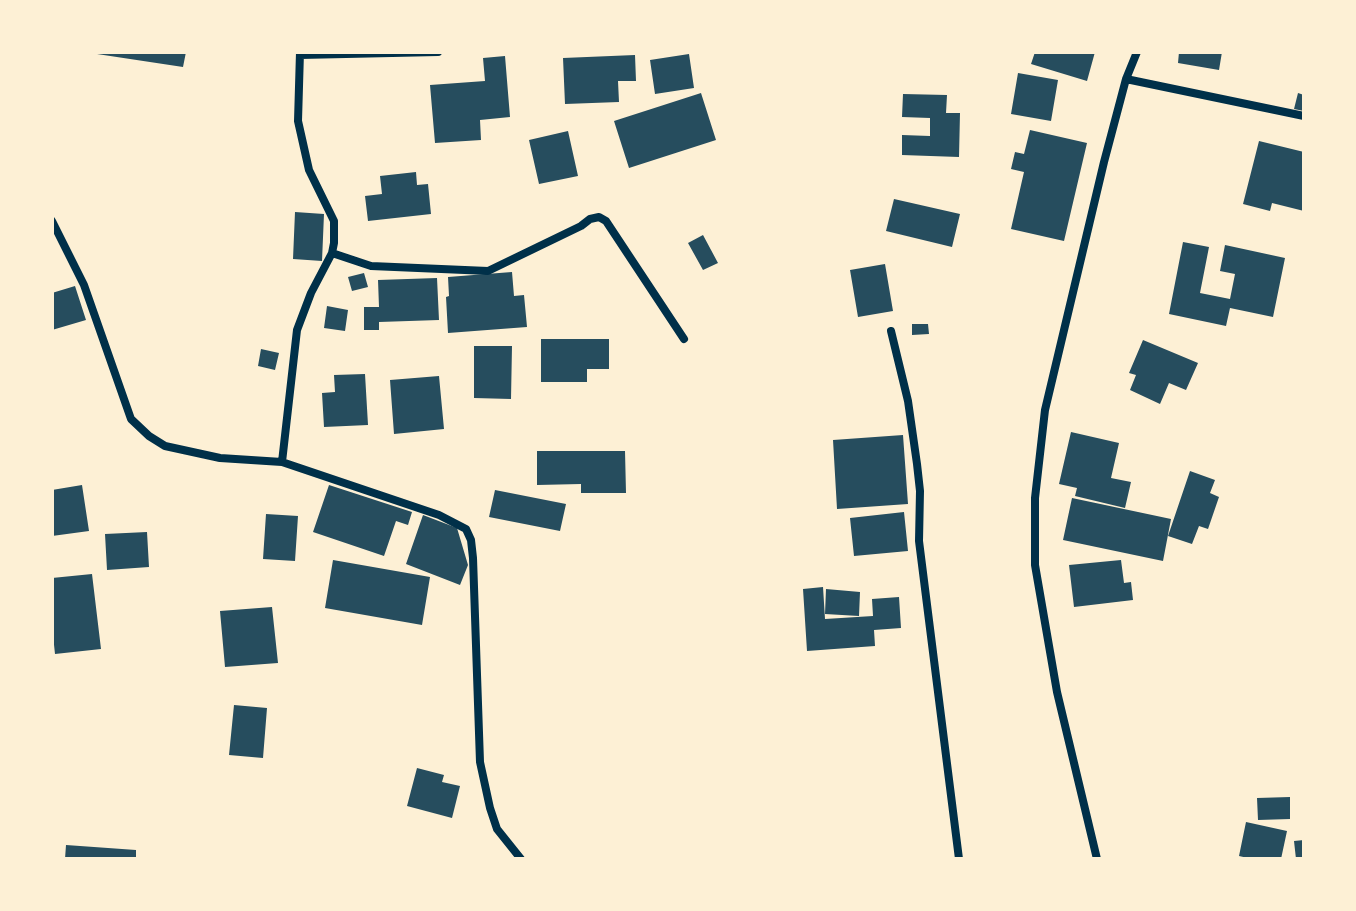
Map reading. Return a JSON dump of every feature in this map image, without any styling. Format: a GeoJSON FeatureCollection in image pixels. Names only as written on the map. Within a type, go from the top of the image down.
{"type":"FeatureCollection","features":[{"type":"Feature","properties":{"kind":"street"},"geometry":{"type":"LineString","coordinates":[[282,462],[297,330],[334,243],[334,221],[309,170],[298,121],[300,54],[438,52]]}},
{"type":"Feature","properties":{"kind":"street"},"geometry":{"type":"LineString","coordinates":[[1097,859],[1057,692],[1035,565],[1035,498],[1045,410],[1126,79],[1137,52]]}},
{"type":"Feature","properties":{"kind":"street"},"geometry":{"type":"LineString","coordinates":[[1126,79],[1304,116]]}},
{"type":"Feature","properties":{"kind":"street"},"geometry":{"type":"LineString","coordinates":[[332,253],[371,266],[488,271],[599,217],[606,221],[684,339]]}},
{"type":"Feature","properties":{"kind":"street"},"geometry":{"type":"LineString","coordinates":[[52,221],[84,285],[131,419],[149,436],[165,446],[220,458],[282,462],[439,515],[466,529],[473,558],[480,762],[497,829],[521,859]]}},
{"type":"Feature","properties":{"kind":"street"},"geometry":{"type":"LineString","coordinates":[[891,331],[908,401],[917,464],[919,541],[959,859]]}},
{"type":"Feature","properties":{"kind":"building"},"geometry":{"type":"Polygon","coordinates":[[[97,52],[186,52],[183,67],[97,52]]]}},
{"type":"Feature","properties":{"kind":"building"},"geometry":{"type":"Polygon","coordinates":[[[1035,52],[1095,52],[1087,81],[1031,64],[1035,52]]]}},
{"type":"Feature","properties":{"kind":"building"},"geometry":{"type":"Polygon","coordinates":[[[1179,52],[1222,52],[1219,70],[1178,63],[1179,52]]]}},
{"type":"Feature","properties":{"kind":"building"},"geometry":{"type":"Polygon","coordinates":[[[689,54],[694,88],[655,94],[650,60],[689,54]]]}},
{"type":"Feature","properties":{"kind":"building"},"geometry":{"type":"Polygon","coordinates":[[[635,55],[636,81],[618,81],[619,102],[565,104],[563,58],[635,55]]]}},
{"type":"Feature","properties":{"kind":"building"},"geometry":{"type":"Polygon","coordinates":[[[505,56],[510,117],[480,120],[481,140],[435,143],[430,85],[485,81],[483,58],[505,56]]]}},
{"type":"Feature","properties":{"kind":"building"},"geometry":{"type":"Polygon","coordinates":[[[1018,73],[1058,80],[1051,121],[1011,114],[1018,73]]]}},
{"type":"Feature","properties":{"kind":"building"},"geometry":{"type":"Polygon","coordinates":[[[701,93],[716,140],[629,168],[614,121],[701,93]]]}},
{"type":"Feature","properties":{"kind":"building"},"geometry":{"type":"Polygon","coordinates":[[[1298,93],[1304,95],[1304,111],[1294,109],[1298,93]]]}},
{"type":"Feature","properties":{"kind":"building"},"geometry":{"type":"Polygon","coordinates":[[[903,94],[947,95],[946,113],[960,113],[959,157],[902,155],[902,135],[930,136],[930,118],[902,117],[903,94]]]}},
{"type":"Feature","properties":{"kind":"building"},"geometry":{"type":"Polygon","coordinates":[[[1030,130],[1087,143],[1064,241],[1011,229],[1024,172],[1011,169],[1015,152],[1024,154],[1030,130]]]}},
{"type":"Feature","properties":{"kind":"building"},"geometry":{"type":"Polygon","coordinates":[[[568,131],[578,176],[539,184],[529,140],[568,131]]]}},
{"type":"Feature","properties":{"kind":"building"},"geometry":{"type":"Polygon","coordinates":[[[1259,141],[1304,152],[1304,211],[1272,203],[1270,211],[1243,204],[1259,141]]]}},
{"type":"Feature","properties":{"kind":"building"},"geometry":{"type":"Polygon","coordinates":[[[416,172],[417,185],[428,184],[431,214],[368,221],[365,196],[382,194],[380,176],[416,172]]]}},
{"type":"Feature","properties":{"kind":"building"},"geometry":{"type":"Polygon","coordinates":[[[894,199],[960,214],[952,247],[886,231],[894,199]]]}},
{"type":"Feature","properties":{"kind":"building"},"geometry":{"type":"Polygon","coordinates":[[[295,212],[324,214],[322,261],[293,259],[295,212]]]}},
{"type":"Feature","properties":{"kind":"building"},"geometry":{"type":"Polygon","coordinates":[[[703,235],[718,263],[703,270],[688,243],[703,235]]]}},
{"type":"Feature","properties":{"kind":"building"},"geometry":{"type":"Polygon","coordinates":[[[1183,242],[1209,247],[1200,293],[1230,299],[1235,274],[1220,271],[1225,245],[1285,258],[1273,317],[1230,308],[1226,326],[1169,314],[1183,242]]]}},
{"type":"Feature","properties":{"kind":"building"},"geometry":{"type":"Polygon","coordinates":[[[885,264],[893,311],[858,317],[850,270],[885,264]]]}},
{"type":"Feature","properties":{"kind":"building"},"geometry":{"type":"Polygon","coordinates":[[[512,272],[514,296],[524,295],[527,327],[448,333],[448,277],[512,272]]]}},
{"type":"Feature","properties":{"kind":"building"},"geometry":{"type":"Polygon","coordinates":[[[364,273],[368,287],[352,291],[348,277],[364,273]]]}},
{"type":"Feature","properties":{"kind":"building"},"geometry":{"type":"Polygon","coordinates":[[[437,278],[439,320],[379,322],[379,330],[364,330],[364,307],[379,307],[378,280],[437,278]]]}},
{"type":"Feature","properties":{"kind":"building"},"geometry":{"type":"Polygon","coordinates":[[[75,286],[86,320],[52,330],[52,293],[75,286]]]}},
{"type":"Feature","properties":{"kind":"building"},"geometry":{"type":"Polygon","coordinates":[[[327,306],[348,310],[345,331],[324,328],[327,306]]]}},
{"type":"Feature","properties":{"kind":"building"},"geometry":{"type":"Polygon","coordinates":[[[912,324],[928,324],[929,334],[912,335],[912,324]]]}},
{"type":"Feature","properties":{"kind":"building"},"geometry":{"type":"Polygon","coordinates":[[[541,339],[609,339],[609,369],[587,369],[587,382],[541,382],[541,339]]]}},
{"type":"Feature","properties":{"kind":"building"},"geometry":{"type":"Polygon","coordinates":[[[1143,340],[1198,363],[1186,390],[1169,383],[1160,404],[1130,390],[1136,375],[1129,373],[1143,340]]]}},
{"type":"Feature","properties":{"kind":"building"},"geometry":{"type":"Polygon","coordinates":[[[474,346],[512,346],[511,399],[474,398],[474,346]]]}},
{"type":"Feature","properties":{"kind":"building"},"geometry":{"type":"Polygon","coordinates":[[[261,349],[279,353],[275,370],[258,366],[261,349]]]}},
{"type":"Feature","properties":{"kind":"building"},"geometry":{"type":"Polygon","coordinates":[[[365,374],[368,425],[324,427],[322,393],[335,392],[334,375],[365,374]]]}},
{"type":"Feature","properties":{"kind":"building"},"geometry":{"type":"Polygon","coordinates":[[[439,376],[444,429],[394,434],[390,380],[439,376]]]}},
{"type":"Feature","properties":{"kind":"building"},"geometry":{"type":"Polygon","coordinates":[[[1071,432],[1119,443],[1111,478],[1131,482],[1125,508],[1075,496],[1077,488],[1059,484],[1071,432]]]}},
{"type":"Feature","properties":{"kind":"building"},"geometry":{"type":"Polygon","coordinates":[[[903,435],[908,504],[837,509],[833,440],[903,435]]]}},
{"type":"Feature","properties":{"kind":"building"},"geometry":{"type":"Polygon","coordinates":[[[537,451],[625,451],[626,493],[581,493],[581,484],[537,485],[537,451]]]}},
{"type":"Feature","properties":{"kind":"building"},"geometry":{"type":"Polygon","coordinates":[[[1190,471],[1215,480],[1210,493],[1219,497],[1208,529],[1199,526],[1192,544],[1168,536],[1190,471]]]}},
{"type":"Feature","properties":{"kind":"building"},"geometry":{"type":"Polygon","coordinates":[[[82,485],[89,531],[52,536],[52,490],[82,485]]]}},
{"type":"Feature","properties":{"kind":"building"},"geometry":{"type":"Polygon","coordinates":[[[329,485],[412,512],[408,525],[396,521],[384,556],[313,532],[329,485]]]}},
{"type":"Feature","properties":{"kind":"building"},"geometry":{"type":"Polygon","coordinates":[[[495,490],[566,504],[560,531],[489,517],[495,490]]]}},
{"type":"Feature","properties":{"kind":"building"},"geometry":{"type":"Polygon","coordinates":[[[1072,498],[1171,519],[1163,561],[1063,540],[1072,498]]]}},
{"type":"Feature","properties":{"kind":"building"},"geometry":{"type":"Polygon","coordinates":[[[904,512],[908,551],[854,556],[850,518],[904,512]]]}},
{"type":"Feature","properties":{"kind":"building"},"geometry":{"type":"Polygon","coordinates":[[[266,514],[298,516],[295,561],[263,559],[266,514]]]}},
{"type":"Feature","properties":{"kind":"building"},"geometry":{"type":"Polygon","coordinates":[[[423,515],[457,528],[468,565],[460,585],[406,564],[423,515]]]}},
{"type":"Feature","properties":{"kind":"building"},"geometry":{"type":"Polygon","coordinates":[[[147,532],[149,567],[107,570],[105,534],[147,532]]]}},
{"type":"Feature","properties":{"kind":"building"},"geometry":{"type":"Polygon","coordinates":[[[333,560],[430,577],[422,625],[325,608],[333,560]]]}},
{"type":"Feature","properties":{"kind":"building"},"geometry":{"type":"Polygon","coordinates":[[[1121,560],[1124,583],[1131,582],[1133,600],[1074,607],[1069,565],[1121,560]]]}},
{"type":"Feature","properties":{"kind":"building"},"geometry":{"type":"Polygon","coordinates":[[[92,574],[101,649],[55,654],[52,578],[92,574]]]}},
{"type":"Feature","properties":{"kind":"building"},"geometry":{"type":"Polygon","coordinates":[[[823,587],[825,619],[873,616],[872,599],[899,597],[901,628],[874,630],[875,646],[807,651],[803,589],[823,587]]]}},
{"type":"Feature","properties":{"kind":"building"},"geometry":{"type":"Polygon","coordinates":[[[826,589],[860,592],[859,616],[825,614],[826,589]]]}},
{"type":"Feature","properties":{"kind":"building"},"geometry":{"type":"Polygon","coordinates":[[[272,607],[278,663],[225,667],[220,611],[272,607]]]}},
{"type":"Feature","properties":{"kind":"building"},"geometry":{"type":"Polygon","coordinates":[[[234,705],[267,708],[263,758],[229,755],[234,705]]]}},
{"type":"Feature","properties":{"kind":"building"},"geometry":{"type":"Polygon","coordinates":[[[417,768],[444,775],[442,782],[460,786],[452,818],[407,806],[417,768]]]}},
{"type":"Feature","properties":{"kind":"building"},"geometry":{"type":"Polygon","coordinates":[[[1290,797],[1290,819],[1258,820],[1257,798],[1290,797]]]}},
{"type":"Feature","properties":{"kind":"building"},"geometry":{"type":"Polygon","coordinates":[[[1246,822],[1287,831],[1281,859],[1239,856],[1246,822]]]}},
{"type":"Feature","properties":{"kind":"building"},"geometry":{"type":"Polygon","coordinates":[[[1304,840],[1304,859],[1296,859],[1294,841],[1304,840]]]}},
{"type":"Feature","properties":{"kind":"building"},"geometry":{"type":"Polygon","coordinates":[[[66,845],[136,850],[136,859],[65,859],[66,845]]]}}]}
